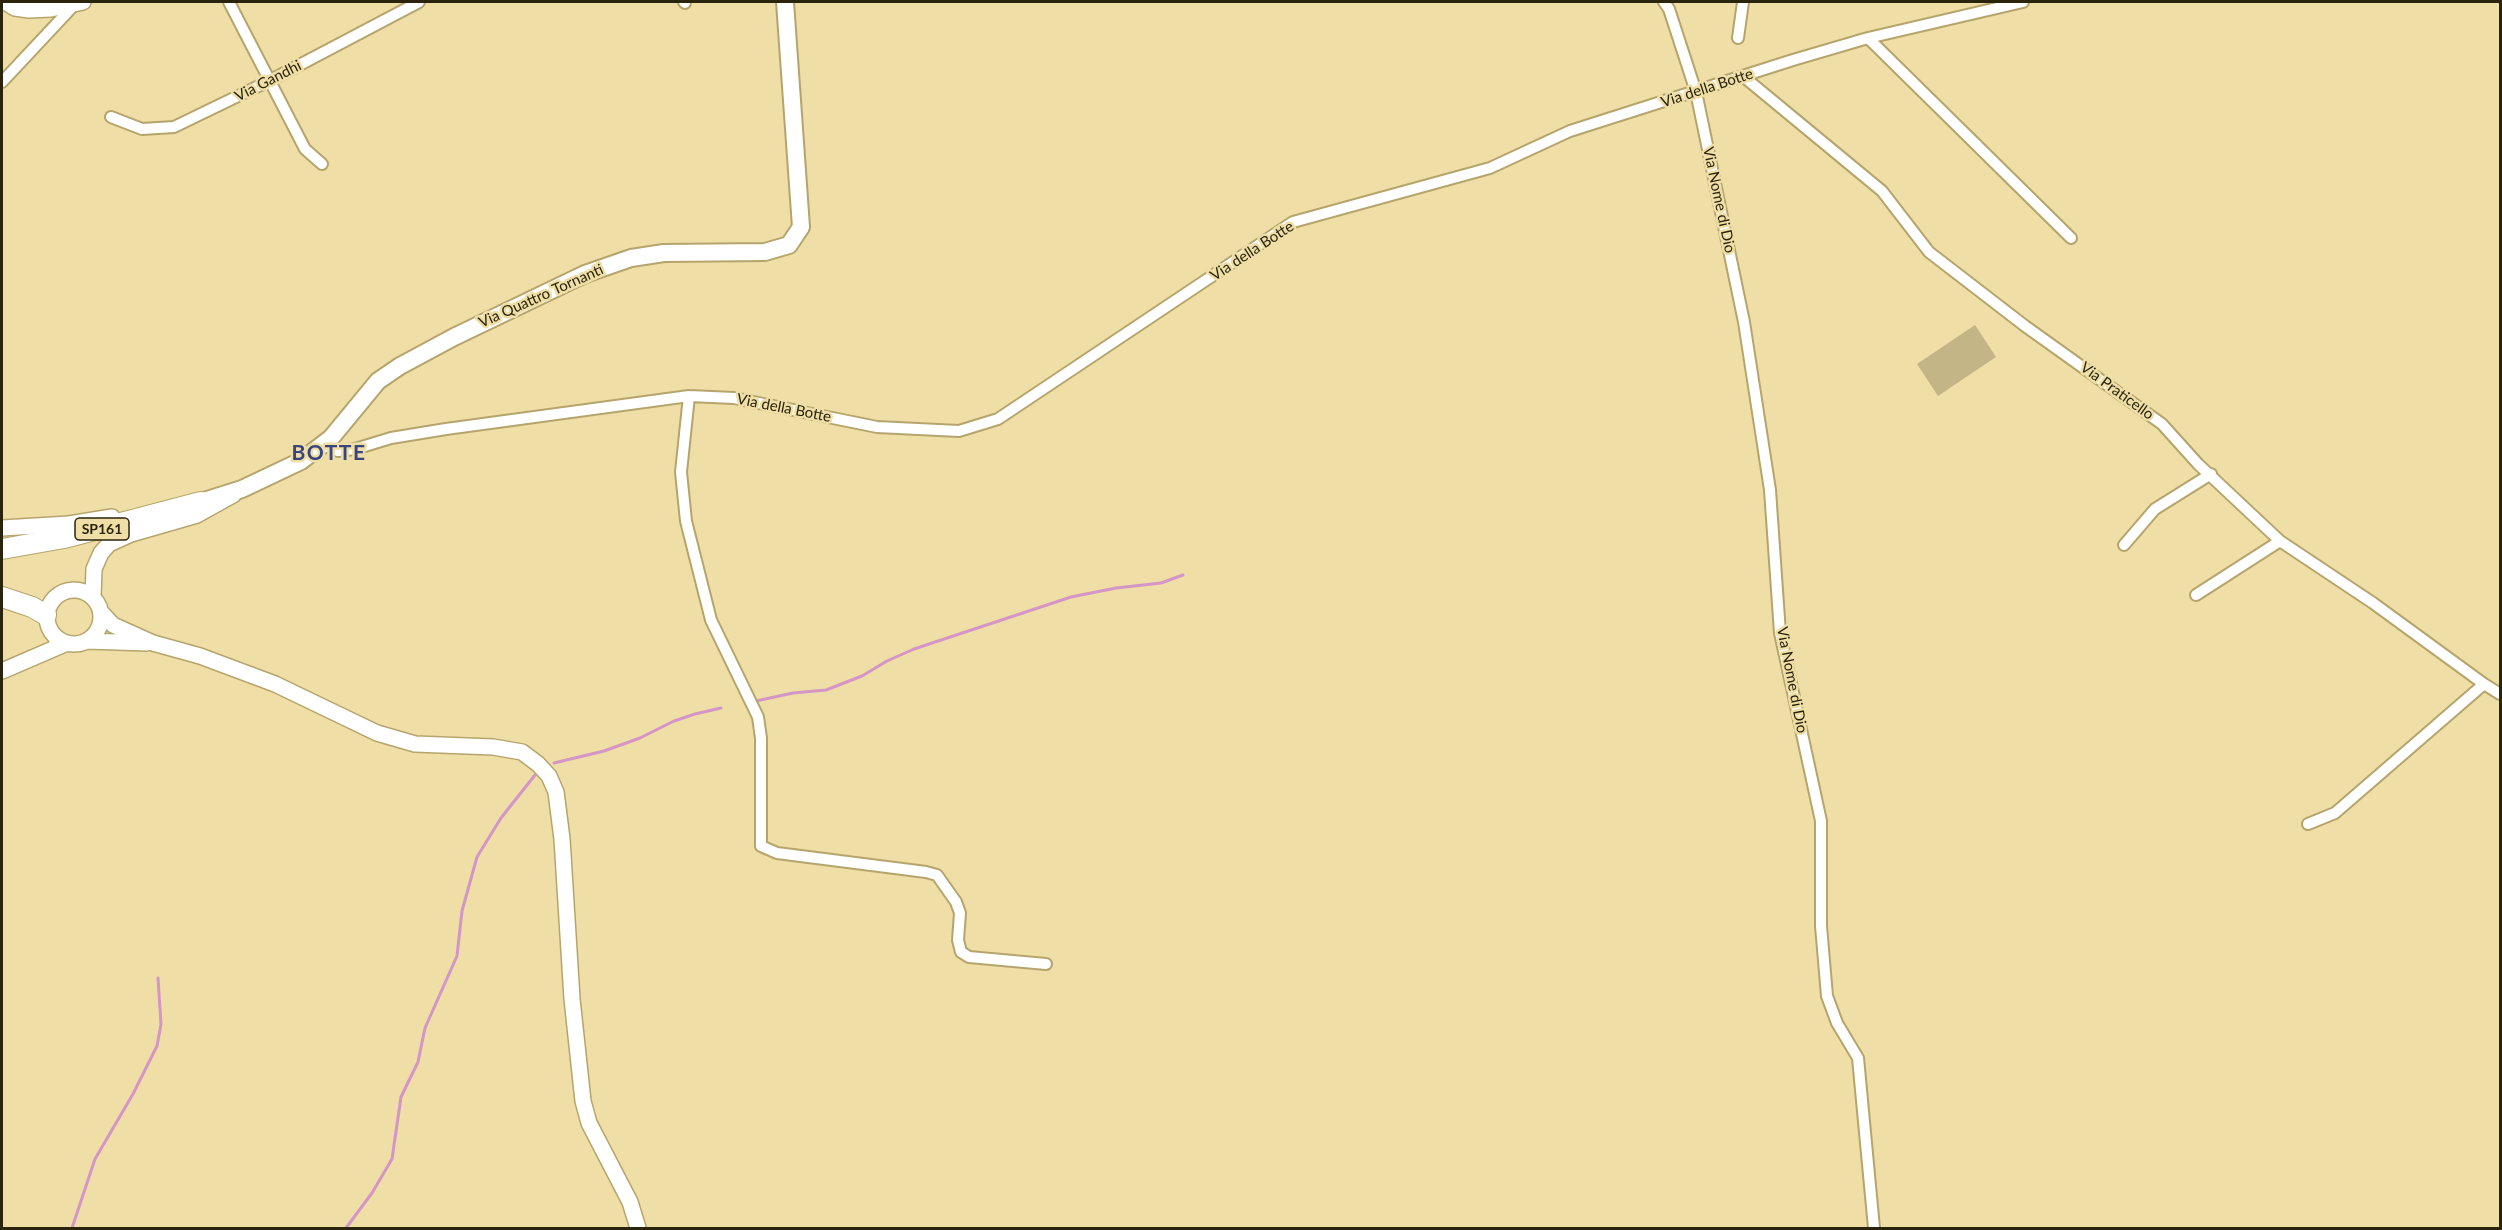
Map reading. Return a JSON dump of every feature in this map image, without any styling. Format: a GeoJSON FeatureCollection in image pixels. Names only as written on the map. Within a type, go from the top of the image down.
{"type":"FeatureCollection","features":[{"type":"Feature","properties":{"kind":"highway","name":"SP161"},"geometry":{"type":"LineString","coordinates":[[2,549],[64,538],[201,502]]}},
{"type":"Feature","properties":{"kind":"highway"},"geometry":{"type":"LineString","coordinates":[[2,597],[32,607],[48,622]]}},
{"type":"Feature","properties":{"kind":"main road"},"geometry":{"type":"LineString","coordinates":[[5,2],[15,8],[30,10],[51,9],[79,2]]}},
{"type":"Feature","properties":{"kind":"main road","name":"Via Quattro Tornanti"},"geometry":{"type":"LineString","coordinates":[[201,502],[242,489],[292,466],[323,445],[371,389],[400,366],[454,337],[585,274],[631,258],[664,253],[765,252],[789,245],[801,226],[784,2]]}},
{"type":"Feature","properties":{"kind":"main road"},"geometry":{"type":"LineString","coordinates":[[242,489],[201,513],[131,534],[109,544],[99,557],[94,569],[93,597],[101,612],[113,625],[153,643],[200,656],[275,684],[387,736],[416,744],[493,747],[522,752],[549,776],[556,792],[562,839],[572,999],[583,1101],[589,1123],[630,1202],[638,1228]]}},
{"type":"Feature","properties":{"kind":"main road"},"geometry":{"type":"LineString","coordinates":[[2,528],[69,524],[201,502]]}},
{"type":"Feature","properties":{"kind":"main road"},"geometry":{"type":"LineString","coordinates":[[27,658],[43,643],[49,606],[62,592],[72,589],[81,590],[93,597]]}},
{"type":"Feature","properties":{"kind":"main road"},"geometry":{"type":"LineString","coordinates":[[87,641],[99,628],[101,612]]}},
{"type":"Feature","properties":{"kind":"main road"},"geometry":{"type":"LineString","coordinates":[[48,622],[53,635],[66,643],[87,641],[153,643]]}},
{"type":"Feature","properties":{"kind":"main road"},"geometry":{"type":"LineString","coordinates":[[2,671],[27,658],[66,643]]}},
{"type":"Feature","properties":{"kind":"street"},"geometry":{"type":"LineString","coordinates":[[2,82],[79,2]]}},
{"type":"Feature","properties":{"kind":"street"},"geometry":{"type":"LineString","coordinates":[[229,2],[305,149],[322,164]]}},
{"type":"Feature","properties":{"kind":"street","name":"Via Gandhi"},"geometry":{"type":"LineString","coordinates":[[111,117],[141,129],[174,127],[269,81],[419,2]]}},
{"type":"Feature","properties":{"kind":"street","name":"Via Nome di Dio"},"geometry":{"type":"LineString","coordinates":[[1664,2],[1669,9],[1696,92],[1744,322],[1770,490],[1780,633],[1821,821],[1821,926],[1827,996],[1837,1023],[1858,1058],[1874,1228]]}},
{"type":"Feature","properties":{"kind":"street"},"geometry":{"type":"LineString","coordinates":[[1737,38],[1743,2]]}},
{"type":"Feature","properties":{"kind":"street","name":"Via della Botte"},"geometry":{"type":"LineString","coordinates":[[323,445],[338,451],[355,449],[391,438],[446,429],[622,403],[689,396],[734,398],[877,427],[959,431],[998,419],[1293,222],[1490,168],[1570,131],[1868,38],[2023,2]]}},
{"type":"Feature","properties":{"kind":"street"},"geometry":{"type":"LineString","coordinates":[[1868,38],[2071,238]]}},
{"type":"Feature","properties":{"kind":"street","name":"Via Praticello"},"geometry":{"type":"LineString","coordinates":[[1744,77],[1882,191],[1929,252],[2025,326],[2162,424],[2198,464],[2280,541],[2373,603],[2500,694]]}},
{"type":"Feature","properties":{"kind":"street"},"geometry":{"type":"LineString","coordinates":[[689,396],[681,472],[686,521],[711,620],[758,717],[761,738],[760,846],[777,853],[937,875],[956,902],[960,913],[958,940],[961,951],[969,957],[1046,964]]}},
{"type":"Feature","properties":{"kind":"street"},"geometry":{"type":"LineString","coordinates":[[2124,545],[2155,510],[2211,474]]}},
{"type":"Feature","properties":{"kind":"street"},"geometry":{"type":"LineString","coordinates":[[2196,595],[2280,541]]}},
{"type":"Feature","properties":{"kind":"street"},"geometry":{"type":"LineString","coordinates":[[2308,824],[2335,813],[2484,684]]}},
{"type":"Feature","properties":{"kind":"shaded area"},"geometry":{"type":"Polygon","coordinates":[[[1975,325],[1996,357],[1938,396],[1917,364],[1975,325]]]}},
{"type":"Feature","properties":{"kind":"waterway"},"geometry":{"type":"LineString","coordinates":[[756,701],[793,693],[826,690],[862,676],[914,649],[1071,597],[1116,588],[1161,583],[1183,575]]}},
{"type":"Feature","properties":{"kind":"waterway"},"geometry":{"type":"LineString","coordinates":[[554,763],[604,751],[640,738],[674,721],[721,708]]}},
{"type":"Feature","properties":{"kind":"waterway"},"geometry":{"type":"LineString","coordinates":[[346,1228],[372,1193],[392,1159],[401,1097],[418,1062],[425,1028],[457,956],[462,911],[477,857],[501,818],[535,775]]}},
{"type":"Feature","properties":{"kind":"waterway"},"geometry":{"type":"LineString","coordinates":[[72,1228],[95,1159],[133,1094],[157,1046],[161,1024],[158,978]]}},
{"type":"Feature","properties":{"kind":"district","name":"BOTTE"},"geometry":{"type":"Point","coordinates":[329,453]}}]}
